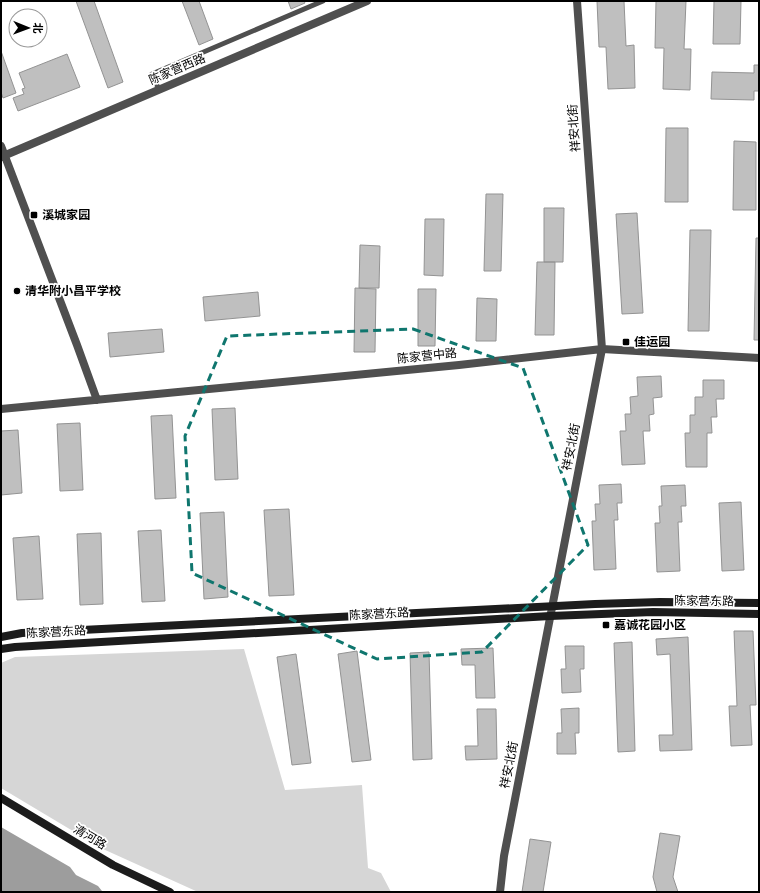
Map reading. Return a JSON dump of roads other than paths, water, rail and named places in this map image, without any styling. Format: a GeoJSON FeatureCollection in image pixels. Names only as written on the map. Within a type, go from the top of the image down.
{"type":"FeatureCollection","features":[{"type":"Feature","properties":{"kind":"street","name":"陈家营西路"},"geometry":{"type":"LineString","coordinates":[[3,156],[367,1]]}},
{"type":"Feature","properties":{"kind":"street","name":"祥安北街"},"geometry":{"type":"LineString","coordinates":[[500,892],[506,848],[602,349],[577,1]]}},
{"type":"Feature","properties":{"kind":"street"},"geometry":{"type":"LineString","coordinates":[[1,146],[3,156],[97,400]]}},
{"type":"Feature","properties":{"kind":"street","name":"陈家营中路"},"geometry":{"type":"LineString","coordinates":[[1,409],[451,366],[602,349],[759,358]]}},
{"type":"Feature","properties":{"kind":"street","name":"陈家营东路"},"geometry":{"type":"LineString","coordinates":[[1,637],[22,633],[595,604],[653,602],[759,603]]}},
{"type":"Feature","properties":{"kind":"street","name":"陈家营东路"},"geometry":{"type":"LineString","coordinates":[[1,649],[23,646],[550,616],[653,612],[759,614]]}},
{"type":"Feature","properties":{"kind":"street","name":"清河路"},"geometry":{"type":"LineString","coordinates":[[1,798],[114,865],[170,892]]}},
{"type":"Feature","properties":{"kind":"lane"},"geometry":{"type":"LineString","coordinates":[[159,90],[152,74],[324,1]]}},
{"type":"Feature","properties":{"kind":"place","name":"溪城家园"},"geometry":{"type":"Point","coordinates":[34,215]}},
{"type":"Feature","properties":{"kind":"place","name":"清华附小昌平学校"},"geometry":{"type":"Point","coordinates":[17,291]}},
{"type":"Feature","properties":{"kind":"place","name":"佳运园"},"geometry":{"type":"Point","coordinates":[626,342]}},
{"type":"Feature","properties":{"kind":"place","name":"嘉诚花园小区"},"geometry":{"type":"Point","coordinates":[606,625]}}]}
